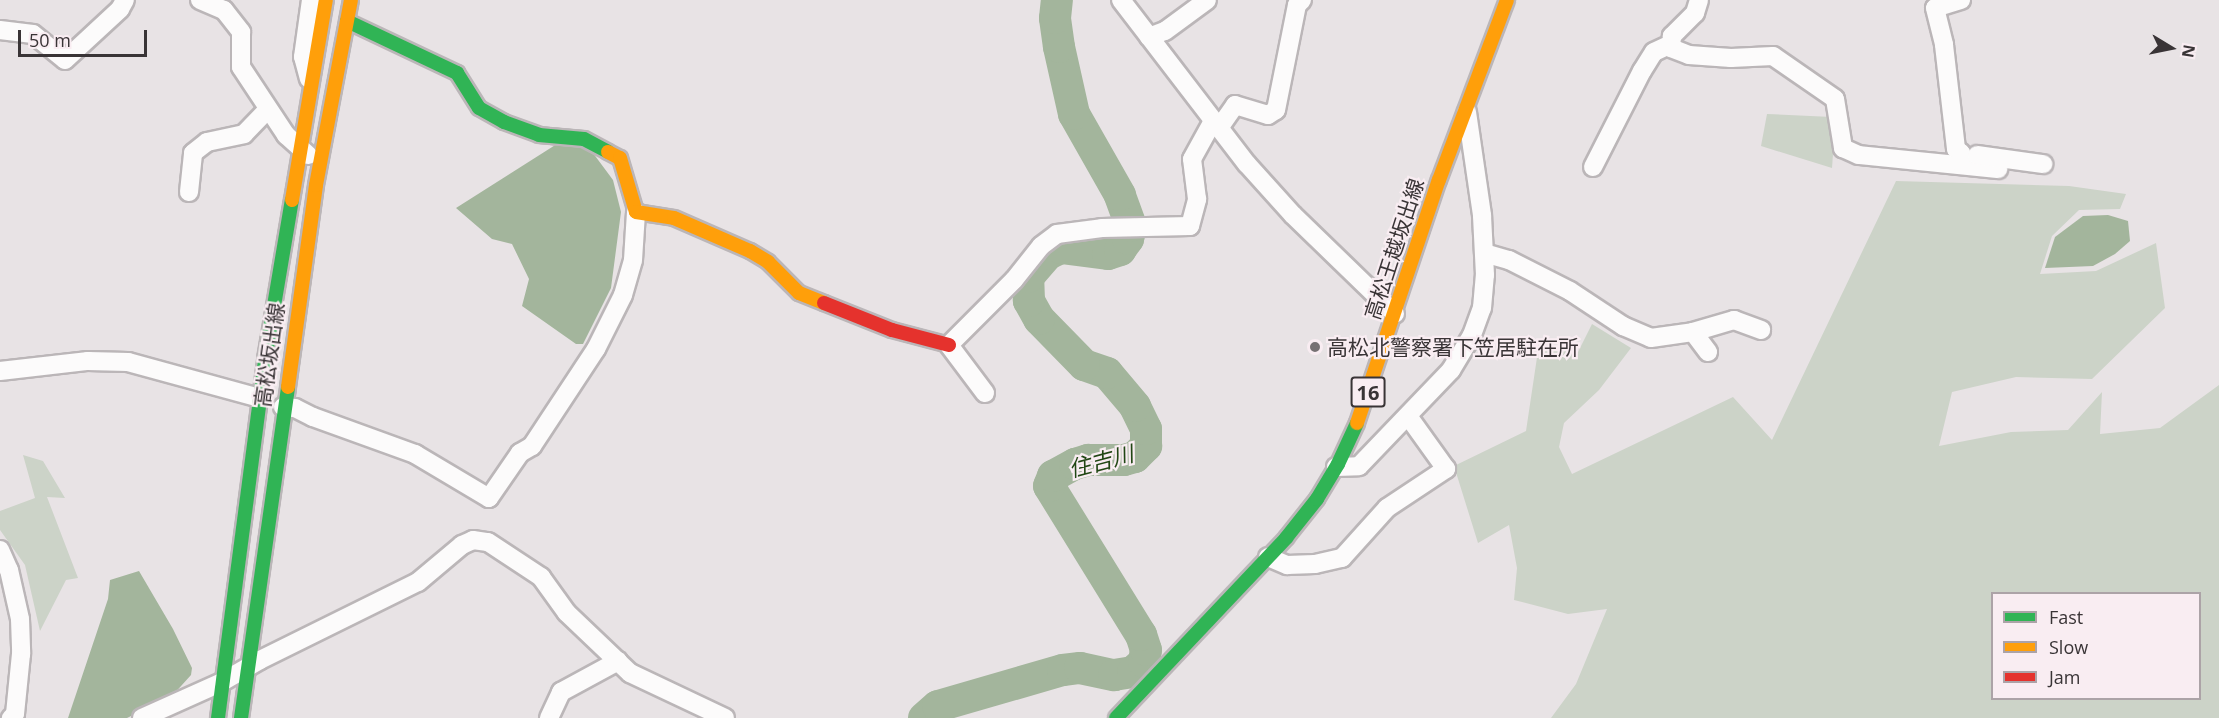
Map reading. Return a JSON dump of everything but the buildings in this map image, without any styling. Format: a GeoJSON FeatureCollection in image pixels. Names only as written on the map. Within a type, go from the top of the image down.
{"type":"FeatureCollection","features":[{"type":"Feature","properties":{"kind":"main road","name":"高松坂出線"},"geometry":{"type":"LineString","coordinates":[[218,718],[260,398],[326,0]]}},
{"type":"Feature","properties":{"kind":"main road","name":"高松王越坂出線"},"geometry":{"type":"LineString","coordinates":[[1116,718],[1268,557],[1317,499],[1336,467],[1355,428],[1439,180],[1507,0]]}},
{"type":"Feature","properties":{"kind":"main road","name":"高松坂出線"},"geometry":{"type":"LineString","coordinates":[[241,718],[283,407],[320,163],[350,6]]}},
{"type":"Feature","properties":{"kind":"main road"},"geometry":{"type":"LineString","coordinates":[[350,6],[457,73],[479,108],[504,122],[539,135],[584,140],[620,158],[636,212],[674,218],[750,250],[768,262],[799,293],[892,330],[949,345]]}},
{"type":"Feature","properties":{"kind":"street"},"geometry":{"type":"LineString","coordinates":[[0,30],[33,34],[65,60],[120,9],[125,0]]}},
{"type":"Feature","properties":{"kind":"street"},"geometry":{"type":"LineString","coordinates":[[200,0],[224,9],[241,32],[241,67],[267,110],[286,135],[320,163]]}},
{"type":"Feature","properties":{"kind":"street"},"geometry":{"type":"LineString","coordinates":[[310,87],[303,57],[311,0]]}},
{"type":"Feature","properties":{"kind":"street"},"geometry":{"type":"LineString","coordinates":[[1121,0],[1247,164],[1293,214],[1395,314]]}},
{"type":"Feature","properties":{"kind":"street"},"geometry":{"type":"LineString","coordinates":[[1149,37],[1165,31],[1208,0]]}},
{"type":"Feature","properties":{"kind":"street"},"geometry":{"type":"LineString","coordinates":[[985,393],[949,345],[1014,280],[1041,246],[1057,234],[1102,228],[1190,226],[1197,199],[1192,159],[1216,124],[1235,105],[1268,115],[1276,110],[1297,5],[1302,0]]}},
{"type":"Feature","properties":{"kind":"street"},"geometry":{"type":"LineString","coordinates":[[1699,0],[1695,13],[1672,36],[1671,48],[1689,56],[1731,58],[1773,56],[1835,99],[1843,148],[1859,154],[2043,164]]}},
{"type":"Feature","properties":{"kind":"street"},"geometry":{"type":"LineString","coordinates":[[1960,0],[1935,8],[1944,45],[1956,149],[1961,160]]}},
{"type":"Feature","properties":{"kind":"street"},"geometry":{"type":"LineString","coordinates":[[1593,167],[1642,70],[1654,52],[1671,44]]}},
{"type":"Feature","properties":{"kind":"street"},"geometry":{"type":"LineString","coordinates":[[1336,467],[1359,466],[1451,370],[1472,335],[1482,308],[1484,253],[1482,215],[1466,107]]}},
{"type":"Feature","properties":{"kind":"street"},"geometry":{"type":"LineString","coordinates":[[189,192],[193,153],[207,142],[244,134],[267,110]]}},
{"type":"Feature","properties":{"kind":"street"},"geometry":{"type":"LineString","coordinates":[[1961,160],[1998,169]]}},
{"type":"Feature","properties":{"kind":"street"},"geometry":{"type":"LineString","coordinates":[[283,407],[295,408],[313,417],[415,454],[489,498],[520,453],[532,446],[596,349],[623,295],[633,260],[636,212]]}},
{"type":"Feature","properties":{"kind":"street"},"geometry":{"type":"LineString","coordinates":[[1484,253],[1509,260],[1560,286],[1623,326],[1651,338],[1693,332],[1734,320],[1761,330]]}},
{"type":"Feature","properties":{"kind":"street"},"geometry":{"type":"LineString","coordinates":[[1693,332],[1708,352]]}},
{"type":"Feature","properties":{"kind":"street"},"geometry":{"type":"LineString","coordinates":[[0,371],[88,362],[128,362],[260,398]]}},
{"type":"Feature","properties":{"kind":"street"},"geometry":{"type":"LineString","coordinates":[[1268,557],[1287,565],[1315,564],[1342,558],[1387,508],[1446,469],[1408,416]]}},
{"type":"Feature","properties":{"kind":"street"},"geometry":{"type":"LineString","coordinates":[[142,718],[222,681],[418,582],[462,545],[473,540],[488,542],[541,577],[567,613],[630,673],[725,718]]}},
{"type":"Feature","properties":{"kind":"street"},"geometry":{"type":"LineString","coordinates":[[0,550],[9,570],[20,619],[21,654],[12,716]]}},
{"type":"Feature","properties":{"kind":"street"},"geometry":{"type":"LineString","coordinates":[[549,718],[561,692],[618,661]]}},
{"type":"Feature","properties":{"kind":"shaded area"},"geometry":{"type":"Polygon","coordinates":[[[1767,114],[1832,117],[1834,140],[1832,168],[1761,146],[1767,114]]]}},
{"type":"Feature","properties":{"kind":"shaded area"},"geometry":{"type":"Polygon","coordinates":[[[560,142],[590,149],[613,180],[621,212],[611,288],[583,344],[576,344],[522,306],[529,279],[512,244],[492,239],[456,208],[560,142]]]}},
{"type":"Feature","properties":{"kind":"shaded area"},"geometry":{"type":"Polygon","coordinates":[[[1896,181],[2069,186],[2126,194],[2120,209],[2079,210],[2052,236],[2040,274],[2096,271],[2156,243],[2165,308],[2092,379],[2016,377],[1952,392],[1939,446],[2011,432],[2068,430],[2102,392],[2100,434],[2160,428],[2219,385],[2219,718],[1551,718],[1576,684],[1607,609],[1568,614],[1514,600],[1517,568],[1509,525],[1478,543],[1454,466],[1526,431],[1539,344],[1577,354],[1592,324],[1631,348],[1599,390],[1564,423],[1559,447],[1572,474],[1733,397],[1772,440],[1896,181]]]}},
{"type":"Feature","properties":{"kind":"shaded area"},"geometry":{"type":"Polygon","coordinates":[[[2108,215],[2128,221],[2130,241],[2115,254],[2093,266],[2045,268],[2055,237],[2083,216],[2108,215]]]}},
{"type":"Feature","properties":{"kind":"shaded area"},"geometry":{"type":"Polygon","coordinates":[[[23,455],[43,461],[65,498],[47,497],[78,578],[66,580],[40,631],[25,565],[0,530],[0,511],[35,498],[23,455]]]}},
{"type":"Feature","properties":{"kind":"shaded area"},"geometry":{"type":"Polygon","coordinates":[[[139,571],[173,629],[192,668],[191,675],[172,696],[127,718],[68,718],[108,599],[110,580],[139,571]]]}},
{"type":"Feature","properties":{"kind":"waterway","name":"住吉川"},"geometry":{"type":"LineString","coordinates":[[924,718],[938,706],[1063,670],[1080,668],[1114,675],[1133,672],[1144,662],[1146,650],[1141,635],[1049,486],[1053,476],[1075,464],[1088,460],[1124,460],[1135,457],[1146,446],[1146,429],[1135,406],[1107,373],[1084,365],[1039,319],[1029,301],[1028,277],[1048,254],[1061,248],[1108,254],[1120,250],[1128,239],[1131,226],[1120,195],[1074,114],[1059,47],[1055,18],[1057,0]]}},
{"type":"Feature","properties":{"kind":"traffic: fast"},"geometry":{"type":"LineString","coordinates":[[347,21],[457,73],[479,108],[504,122],[539,135],[584,139],[608,152]]}},
{"type":"Feature","properties":{"kind":"traffic: fast"},"geometry":{"type":"LineString","coordinates":[[218,718],[265,359],[292,200]]}},
{"type":"Feature","properties":{"kind":"traffic: fast"},"geometry":{"type":"LineString","coordinates":[[241,718],[288,387]]}},
{"type":"Feature","properties":{"kind":"traffic: fast"},"geometry":{"type":"LineString","coordinates":[[1116,718],[1286,538],[1317,499],[1338,464],[1357,423]]}},
{"type":"Feature","properties":{"kind":"traffic: slow"},"geometry":{"type":"LineString","coordinates":[[292,200],[326,0]]}},
{"type":"Feature","properties":{"kind":"traffic: slow"},"geometry":{"type":"LineString","coordinates":[[288,387],[316,185],[351,0]]}},
{"type":"Feature","properties":{"kind":"traffic: slow"},"geometry":{"type":"LineString","coordinates":[[1357,423],[1439,180],[1507,0]]}},
{"type":"Feature","properties":{"kind":"traffic: slow"},"geometry":{"type":"LineString","coordinates":[[608,152],[620,158],[636,212],[674,218],[750,251],[768,262],[799,293],[824,303]]}},
{"type":"Feature","properties":{"kind":"traffic: jam"},"geometry":{"type":"LineString","coordinates":[[824,303],[892,330],[949,345]]}},
{"type":"Feature","properties":{"kind":"place","name":"高松北警察署下笠居駐在所"},"geometry":{"type":"Point","coordinates":[1315,347]}}]}
